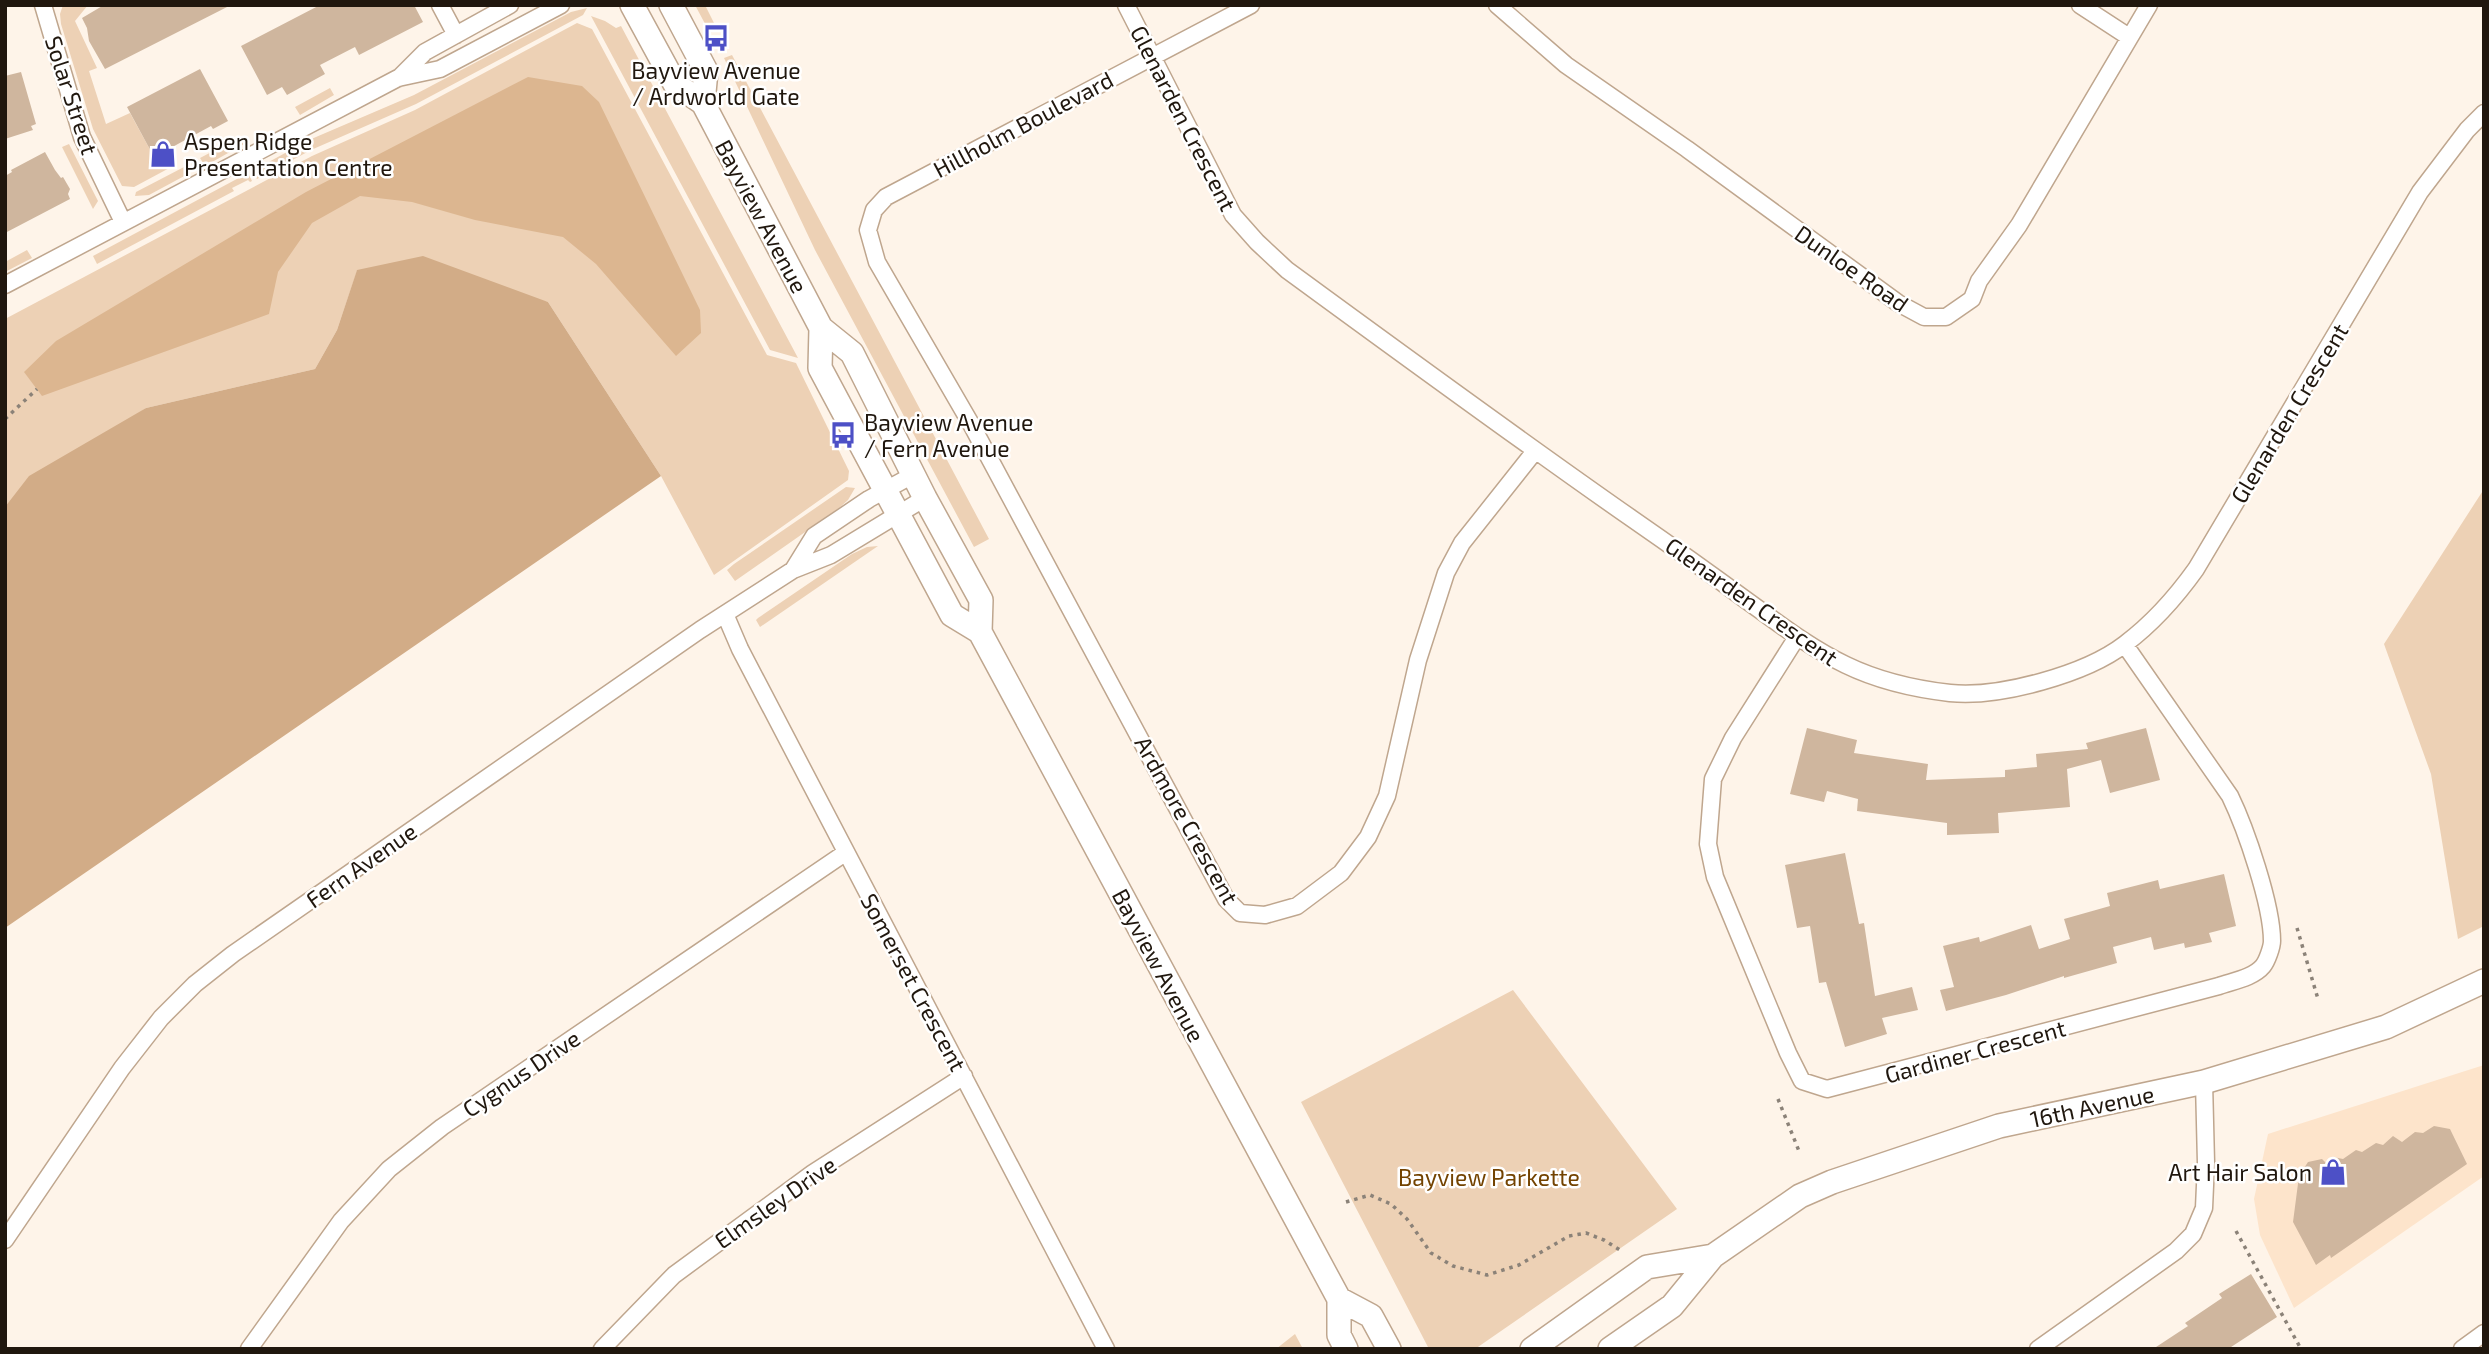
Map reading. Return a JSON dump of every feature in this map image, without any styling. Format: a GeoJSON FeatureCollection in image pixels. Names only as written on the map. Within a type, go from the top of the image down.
{"type":"FeatureCollection","features":[{"type":"Feature","properties":{"kind":"main road","name":"Bayview Avenue"},"geometry":{"type":"LineString","coordinates":[[632,5],[675,84],[703,103],[821,328],[852,353],[925,498],[981,600],[979,632]]}},
{"type":"Feature","properties":{"kind":"main road"},"geometry":{"type":"LineString","coordinates":[[671,5],[706,71],[703,103]]}},
{"type":"Feature","properties":{"kind":"main road","name":"Bayview Avenue"},"geometry":{"type":"LineString","coordinates":[[821,328],[820,368],[952,615],[979,632],[1339,1299],[1339,1335],[1346,1349]]}},
{"type":"Feature","properties":{"kind":"main road","name":"16th Avenue"},"geometry":{"type":"LineString","coordinates":[[1610,1349],[1672,1306],[1713,1256],[1800,1196],[1832,1182],[1998,1126],[2204,1082],[2386,1027],[2484,981]]}},
{"type":"Feature","properties":{"kind":"main road","name":"16th Avenue"},"geometry":{"type":"LineString","coordinates":[[1532,1349],[1647,1267],[1713,1256]]}},
{"type":"Feature","properties":{"kind":"main road"},"geometry":{"type":"LineString","coordinates":[[1339,1299],[1371,1316],[1389,1349]]}},
{"type":"Feature","properties":{"kind":"street","name":"Solar Street"},"geometry":{"type":"LineString","coordinates":[[43,5],[82,136],[123,222]]}},
{"type":"Feature","properties":{"kind":"street"},"geometry":{"type":"LineString","coordinates":[[440,5],[456,35]]}},
{"type":"Feature","properties":{"kind":"street"},"geometry":{"type":"LineString","coordinates":[[398,78],[425,52],[510,5]]}},
{"type":"Feature","properties":{"kind":"street"},"geometry":{"type":"LineString","coordinates":[[5,285],[398,78],[440,69],[561,5]]}},
{"type":"Feature","properties":{"kind":"street","name":"Glenarden Crescent"},"geometry":{"type":"LineString","coordinates":[[1126,5],[1233,215],[1287,271],[1797,637],[1843,664],[1872,677],[1953,694],[1993,691],[2044,682],[2084,667],[2124,645],[2172,602],[2196,569],[2420,192],[2467,130],[2484,113]]}},
{"type":"Feature","properties":{"kind":"street","name":"Hillholm Boulevard"},"geometry":{"type":"LineString","coordinates":[[874,210],[886,197],[1251,5]]}},
{"type":"Feature","properties":{"kind":"street","name":"Dunloe Road"},"geometry":{"type":"LineString","coordinates":[[1497,5],[1566,65],[1687,149],[1898,303],[1924,317],[1946,317],[1972,299],[1979,281],[2019,225],[2149,5]]}},
{"type":"Feature","properties":{"kind":"street"},"geometry":{"type":"LineString","coordinates":[[2080,5],[2129,37]]}},
{"type":"Feature","properties":{"kind":"street","name":"Ardmore Crescent"},"geometry":{"type":"LineString","coordinates":[[874,210],[868,230],[877,262],[971,424],[1226,899],[1240,913],[1265,915],[1297,906],[1341,873],[1368,837],[1387,796],[1418,660],[1446,573],[1462,543],[1535,451]]}},
{"type":"Feature","properties":{"kind":"street","name":"Fern Avenue"},"geometry":{"type":"LineString","coordinates":[[793,569],[814,536],[913,475]]}},
{"type":"Feature","properties":{"kind":"street","name":"Fern Avenue"},"geometry":{"type":"LineString","coordinates":[[5,1240],[122,1068],[161,1018],[233,954],[793,569],[831,555],[925,498]]}},
{"type":"Feature","properties":{"kind":"street","name":"Somerset Crescent"},"geometry":{"type":"LineString","coordinates":[[725,614],[740,649],[845,853],[1105,1349]]}},
{"type":"Feature","properties":{"kind":"street","name":"Gardiner Crescent"},"geometry":{"type":"LineString","coordinates":[[1797,637],[1733,738],[1713,779],[1708,844],[1715,877],[1788,1054],[1802,1080],[1827,1089],[2219,986],[2245,978],[2263,966],[2272,944],[2269,911],[2239,815],[2230,796],[2124,645]]}},
{"type":"Feature","properties":{"kind":"street","name":"Cygnus Drive"},"geometry":{"type":"LineString","coordinates":[[249,1349],[341,1221],[388,1169],[442,1127],[845,853]]}},
{"type":"Feature","properties":{"kind":"street","name":"Elmsley Drive"},"geometry":{"type":"LineString","coordinates":[[602,1349],[674,1275],[813,1173],[964,1076]]}},
{"type":"Feature","properties":{"kind":"street"},"geometry":{"type":"LineString","coordinates":[[2038,1349],[2176,1251],[2193,1234],[2204,1208],[2204,1082]]}},
{"type":"Feature","properties":{"kind":"street"},"geometry":{"type":"LineString","coordinates":[[2462,1349],[2484,1333]]}},
{"type":"Feature","properties":{"kind":"path"},"geometry":{"type":"LineString","coordinates":[[5,419],[37,389]]}},
{"type":"Feature","properties":{"kind":"path"},"geometry":{"type":"LineString","coordinates":[[2297,928],[2318,999]]}},
{"type":"Feature","properties":{"kind":"path"},"geometry":{"type":"LineString","coordinates":[[1778,1099],[1799,1151]]}},
{"type":"Feature","properties":{"kind":"path"},"geometry":{"type":"LineString","coordinates":[[1346,1202],[1370,1195],[1391,1204],[1407,1219],[1431,1253],[1453,1266],[1487,1275],[1519,1265],[1569,1236],[1586,1233],[1623,1252]]}},
{"type":"Feature","properties":{"kind":"path"},"geometry":{"type":"LineString","coordinates":[[2236,1231],[2301,1349]]}},
{"type":"Feature","properties":{"kind":"shaded area"},"geometry":{"type":"Polygon","coordinates":[[[528,77],[582,86],[599,102],[700,310],[701,333],[676,356],[596,264],[563,237],[475,220],[412,202],[360,196],[312,223],[278,272],[269,314],[42,396],[24,372],[56,341],[306,192],[528,77]]]}},
{"type":"Feature","properties":{"kind":"shaded area"},"geometry":{"type":"Polygon","coordinates":[[[423,256],[548,302],[661,476],[5,928],[5,507],[29,476],[146,408],[315,369],[337,330],[357,270],[423,256]]]}},
{"type":"Feature","properties":{"kind":"shaded area"},"geometry":{"type":"Polygon","coordinates":[[[2484,1065],[2484,1176],[2294,1308],[2260,1235],[2254,1199],[2268,1134],[2484,1065]]]}},
{"type":"Feature","properties":{"kind":"green space"},"geometry":{"type":"Polygon","coordinates":[[[63,5],[88,5],[75,21],[97,68],[89,71],[106,124],[130,113],[154,157],[163,153],[166,159],[171,157],[175,165],[134,187],[122,186],[93,129],[61,24],[63,5]]]}},
{"type":"Feature","properties":{"kind":"green space"},"geometry":{"type":"Polygon","coordinates":[[[695,5],[705,5],[717,29],[710,33],[695,5]]]}},
{"type":"Feature","properties":{"kind":"green space"},"geometry":{"type":"Polygon","coordinates":[[[587,8],[583,15],[416,104],[311,150],[257,179],[252,171],[309,140],[414,95],[571,12],[587,8]]]}},
{"type":"Feature","properties":{"kind":"green space"},"geometry":{"type":"Polygon","coordinates":[[[591,16],[616,28],[621,26],[798,358],[770,350],[591,16]]]}},
{"type":"Feature","properties":{"kind":"green space"},"geometry":{"type":"Polygon","coordinates":[[[577,23],[592,29],[767,355],[796,363],[849,471],[848,480],[714,575],[661,476],[548,302],[357,271],[337,330],[315,369],[146,408],[5,507],[5,319],[312,156],[415,110],[577,23]]]}},
{"type":"Feature","properties":{"kind":"green space"},"geometry":{"type":"Polygon","coordinates":[[[732,55],[989,539],[974,547],[815,250],[724,58],[732,55]]]}},
{"type":"Feature","properties":{"kind":"green space"},"geometry":{"type":"Polygon","coordinates":[[[330,88],[334,95],[300,115],[295,107],[330,88]]]}},
{"type":"Feature","properties":{"kind":"green space"},"geometry":{"type":"Polygon","coordinates":[[[242,136],[246,143],[205,166],[200,158],[242,136]]]}},
{"type":"Feature","properties":{"kind":"green space"},"geometry":{"type":"Polygon","coordinates":[[[69,144],[98,201],[93,209],[62,147],[69,144]]]}},
{"type":"Feature","properties":{"kind":"green space"},"geometry":{"type":"Polygon","coordinates":[[[184,167],[188,174],[149,195],[135,196],[136,192],[184,167]]]}},
{"type":"Feature","properties":{"kind":"green space"},"geometry":{"type":"Polygon","coordinates":[[[248,173],[252,181],[248,180],[232,188],[234,191],[97,264],[93,256],[248,173]]]}},
{"type":"Feature","properties":{"kind":"green space"},"geometry":{"type":"Polygon","coordinates":[[[27,250],[32,258],[5,272],[5,262],[27,250]]]}},
{"type":"Feature","properties":{"kind":"green space"},"geometry":{"type":"Polygon","coordinates":[[[846,487],[855,488],[848,500],[838,509],[735,581],[727,570],[734,564],[846,487]]]}},
{"type":"Feature","properties":{"kind":"green space"},"geometry":{"type":"Polygon","coordinates":[[[2484,489],[2484,926],[2458,939],[2431,774],[2384,644],[2484,489]]]}},
{"type":"Feature","properties":{"kind":"green space"},"geometry":{"type":"Polygon","coordinates":[[[878,546],[760,627],[756,620],[758,618],[852,554],[867,547],[878,546]]]}},
{"type":"Feature","properties":{"kind":"green space","name":"Bayview Parkette"},"geometry":{"type":"Polygon","coordinates":[[[1513,990],[1677,1209],[1475,1349],[1429,1349],[1301,1102],[1513,990]]]}},
{"type":"Feature","properties":{"kind":"green space"},"geometry":{"type":"Polygon","coordinates":[[[1295,1334],[1303,1349],[1276,1349],[1295,1334]]]}},
{"type":"Feature","properties":{"kind":"building"},"geometry":{"type":"Polygon","coordinates":[[[104,5],[231,5],[105,69],[89,41],[82,18],[104,5]]]}},
{"type":"Feature","properties":{"kind":"building"},"geometry":{"type":"Polygon","coordinates":[[[320,5],[414,5],[423,22],[359,55],[355,47],[320,65],[325,74],[287,95],[282,87],[267,95],[241,46],[320,5]]]}},
{"type":"Feature","properties":{"kind":"building"},"geometry":{"type":"Polygon","coordinates":[[[200,69],[228,121],[213,129],[211,126],[154,157],[127,107],[200,69]]]}},
{"type":"Feature","properties":{"kind":"building"},"geometry":{"type":"Polygon","coordinates":[[[21,72],[36,124],[31,126],[33,130],[5,139],[5,76],[21,72]]]}},
{"type":"Feature","properties":{"kind":"building"},"geometry":{"type":"Polygon","coordinates":[[[45,152],[70,189],[70,199],[5,233],[5,176],[45,152]]]}},
{"type":"Feature","properties":{"kind":"building"},"geometry":{"type":"Polygon","coordinates":[[[1807,728],[1857,740],[1854,753],[1928,764],[1926,780],[2005,777],[2005,770],[2037,767],[2036,754],[2088,749],[2086,743],[2146,728],[2160,780],[2110,793],[2101,760],[2067,769],[2070,807],[1998,813],[1999,833],[1947,835],[1947,823],[1857,811],[1858,799],[1827,791],[1824,802],[1790,794],[1807,728]]]}},
{"type":"Feature","properties":{"kind":"building"},"geometry":{"type":"Polygon","coordinates":[[[1845,853],[1859,924],[1864,923],[1875,996],[1912,987],[1918,1010],[1882,1018],[1887,1034],[1845,1047],[1826,982],[1819,983],[1810,926],[1797,928],[1785,865],[1845,853]]]}},
{"type":"Feature","properties":{"kind":"building"},"geometry":{"type":"Polygon","coordinates":[[[2224,874],[2236,926],[2209,933],[2212,942],[2185,948],[2184,943],[2154,950],[2151,937],[2113,947],[2117,963],[1946,1011],[1940,990],[1954,987],[1943,946],[1979,937],[1980,942],[2031,925],[2039,949],[2070,939],[2064,919],[2110,906],[2107,893],[2158,880],[2160,889],[2224,874]]]}},
{"type":"Feature","properties":{"kind":"building"},"geometry":{"type":"Polygon","coordinates":[[[2434,1126],[2450,1129],[2467,1164],[2331,1258],[2330,1255],[2316,1265],[2293,1222],[2299,1176],[2308,1162],[2322,1159],[2326,1163],[2333,1157],[2343,1159],[2356,1150],[2362,1152],[2376,1143],[2383,1145],[2393,1136],[2402,1142],[2415,1132],[2423,1133],[2434,1126]]]}},
{"type":"Feature","properties":{"kind":"building"},"geometry":{"type":"Polygon","coordinates":[[[2251,1274],[2277,1317],[2228,1349],[2153,1349],[2188,1326],[2185,1323],[2222,1298],[2219,1294],[2251,1274]]]}},
{"type":"Feature","properties":{"kind":"place","name":"Bayview Avenue / Ardworld Gate"},"geometry":{"type":"Point","coordinates":[716,38]}},
{"type":"Feature","properties":{"kind":"place","name":"Aspen Ridge Presentation Centre"},"geometry":{"type":"Point","coordinates":[163,154]}},
{"type":"Feature","properties":{"kind":"place","name":"Bayview Avenue / Fern Avenue"},"geometry":{"type":"Point","coordinates":[843,435]}},
{"type":"Feature","properties":{"kind":"place","name":"Art Hair Salon"},"geometry":{"type":"Point","coordinates":[2333,1172]}}]}
